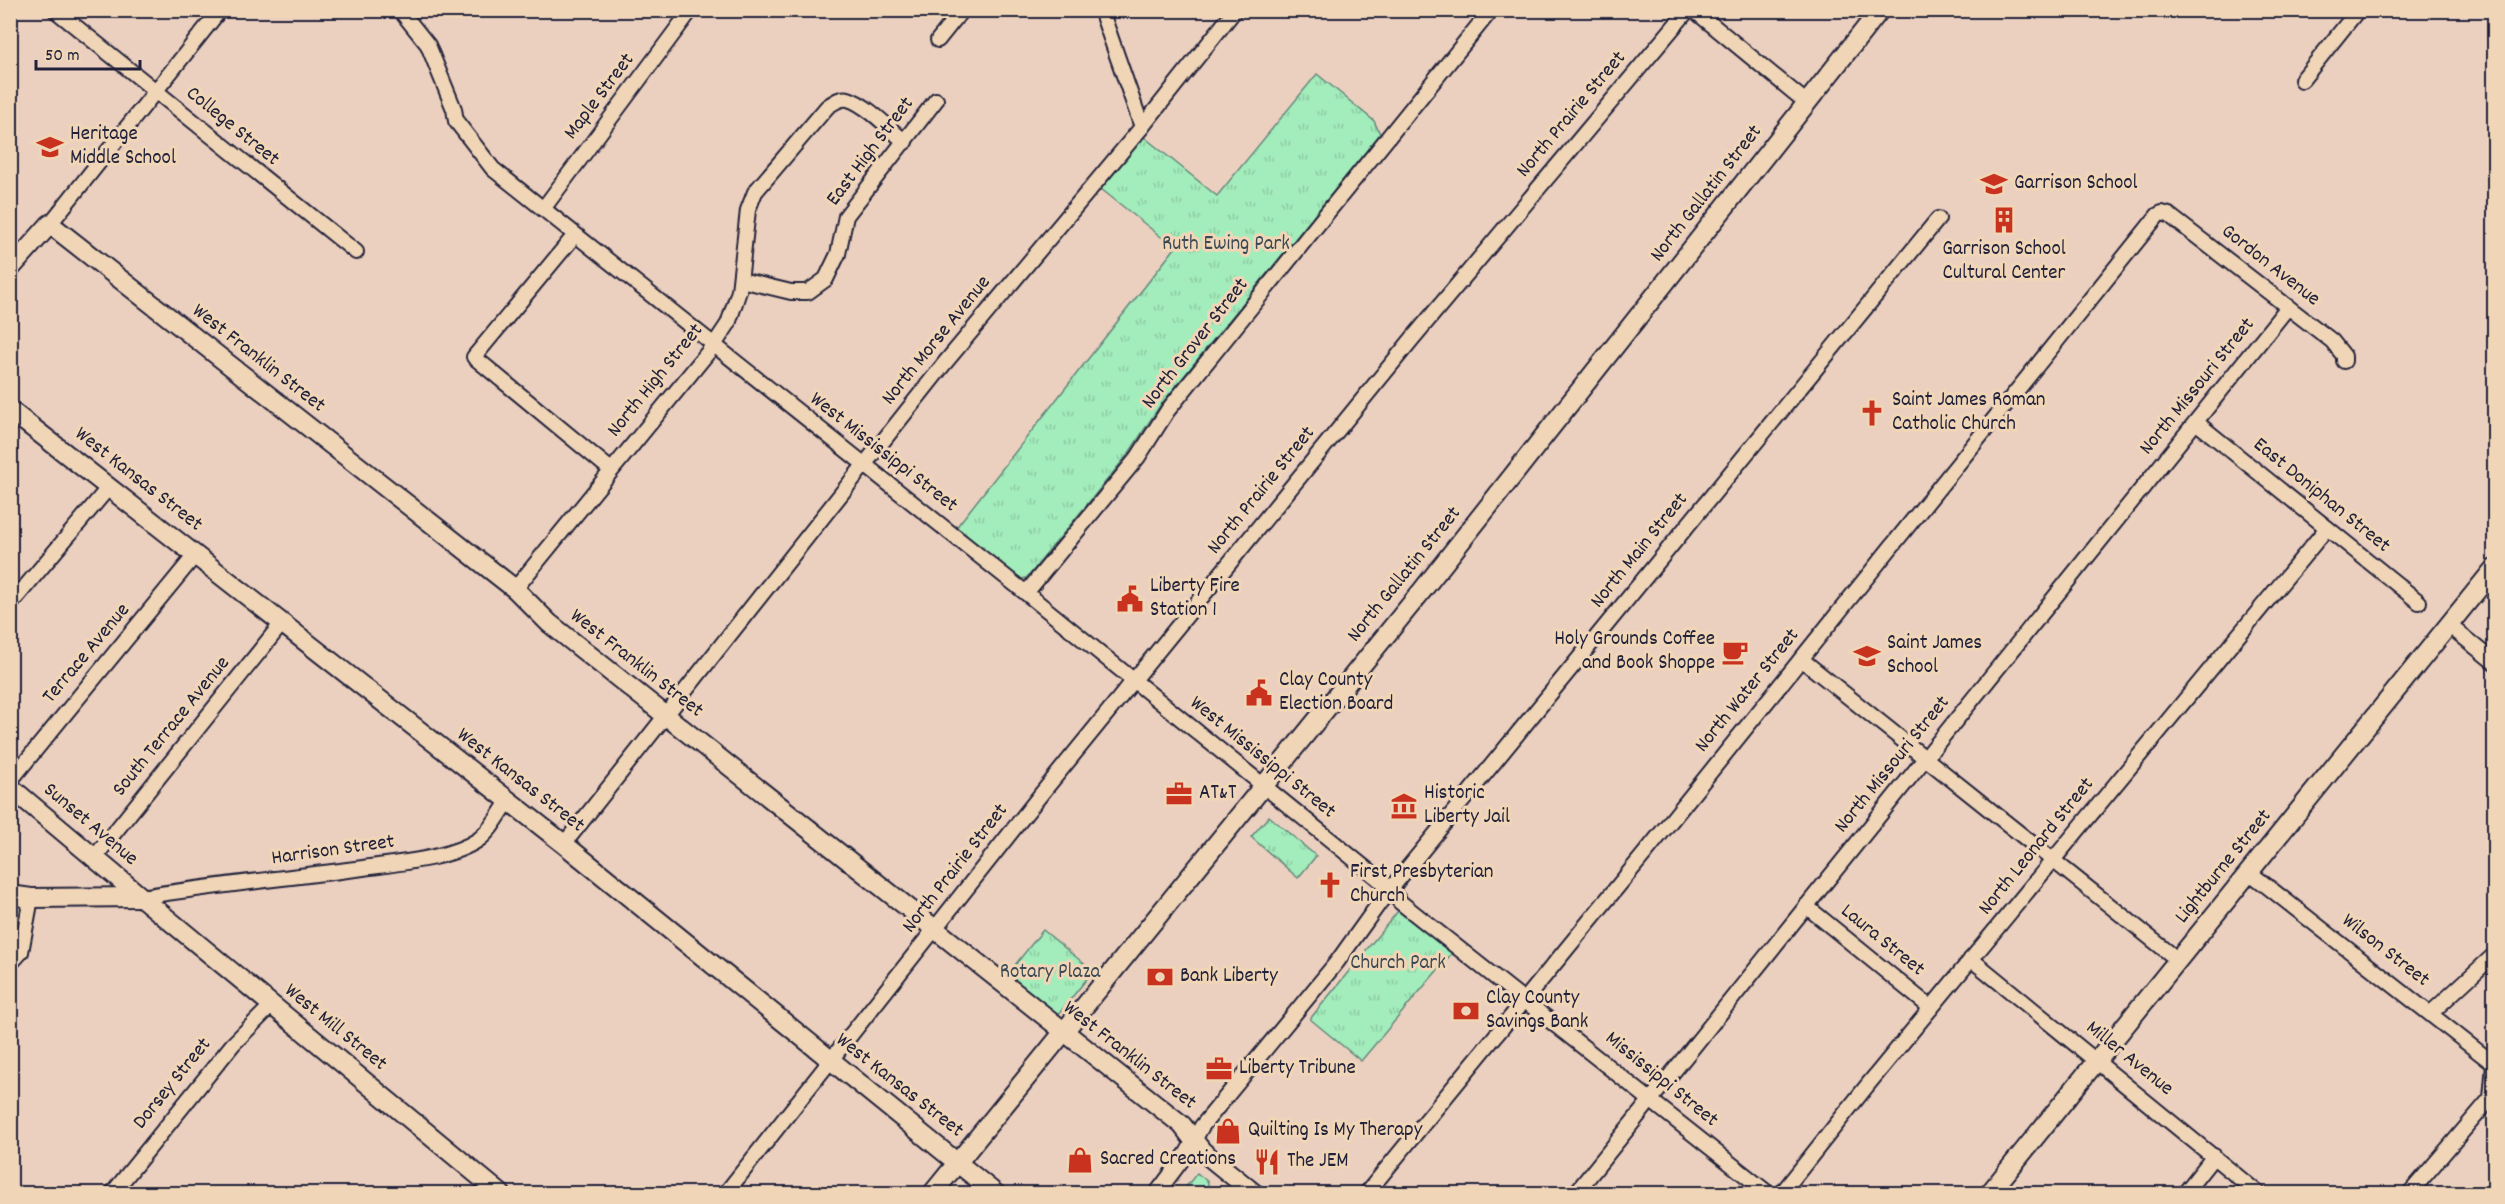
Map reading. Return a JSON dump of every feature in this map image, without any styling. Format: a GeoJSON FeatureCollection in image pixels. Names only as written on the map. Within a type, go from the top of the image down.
{"type":"FeatureCollection","features":[{"type":"Feature","properties":{"kind":"street","name":"College Street"},"geometry":{"type":"LineString","coordinates":[[55,10],[356,252]]}},
{"type":"Feature","properties":{"kind":"street"},"geometry":{"type":"LineString","coordinates":[[10,269],[50,224],[220,10]]}},
{"type":"Feature","properties":{"kind":"street","name":"West Mississippi Street"},"geometry":{"type":"LineString","coordinates":[[400,10],[428,45],[454,109],[456,121],[493,169],[1026,593],[1391,890],[1400,902],[1526,999]]}},
{"type":"Feature","properties":{"kind":"street","name":"Maple Street"},"geometry":{"type":"LineString","coordinates":[[543,209],[691,10]]}},
{"type":"Feature","properties":{"kind":"street"},"geometry":{"type":"LineString","coordinates":[[938,40],[962,10]]}},
{"type":"Feature","properties":{"kind":"street"},"geometry":{"type":"LineString","coordinates":[[1101,10],[1142,127]]}},
{"type":"Feature","properties":{"kind":"street","name":"North Morse Avenue"},"geometry":{"type":"LineString","coordinates":[[564,844],[952,355],[1142,127],[1235,10]]}},
{"type":"Feature","properties":{"kind":"street","name":"North Grover Street"},"geometry":{"type":"LineString","coordinates":[[1026,593],[1138,457],[1168,410],[1491,10]]}},
{"type":"Feature","properties":{"kind":"street","name":"North Prairie Street"},"geometry":{"type":"LineString","coordinates":[[725,1194],[934,929],[1412,339],[1688,10]]}},
{"type":"Feature","properties":{"kind":"street"},"geometry":{"type":"LineString","coordinates":[[1694,10],[1807,103]]}},
{"type":"Feature","properties":{"kind":"street","name":"North Gallatin Street"},"geometry":{"type":"LineString","coordinates":[[932,1194],[1428,584],[1880,10]]}},
{"type":"Feature","properties":{"kind":"street"},"geometry":{"type":"LineString","coordinates":[[2302,80],[2358,10]]}},
{"type":"Feature","properties":{"kind":"street","name":"North High Street"},"geometry":{"type":"LineString","coordinates":[[515,589],[714,345],[728,324],[741,280],[748,210],[755,192],[827,107],[839,100],[848,99],[866,109],[905,142]]}},
{"type":"Feature","properties":{"kind":"street","name":"East High Street"},"geometry":{"type":"LineString","coordinates":[[741,280],[791,292],[808,292],[826,279],[838,254],[846,216],[936,100]]}},
{"type":"Feature","properties":{"kind":"street","name":"Gordon Avenue"},"geometry":{"type":"LineString","coordinates":[[2162,213],[2169,215],[2332,341],[2344,356],[2344,361]]}},
{"type":"Feature","properties":{"kind":"street","name":"North Water Street"},"geometry":{"type":"LineString","coordinates":[[1366,1194],[2162,213]]}},
{"type":"Feature","properties":{"kind":"street","name":"North Main Street"},"geometry":{"type":"LineString","coordinates":[[1156,1194],[1187,1153],[1202,1126],[1337,962],[1391,890],[1938,219]]}},
{"type":"Feature","properties":{"kind":"street","name":"West Franklin Street"},"geometry":{"type":"LineString","coordinates":[[50,224],[515,589],[549,623],[1182,1125],[1206,1154],[1256,1194]]}},
{"type":"Feature","properties":{"kind":"street"},"geometry":{"type":"LineString","coordinates":[[575,235],[474,357],[611,470]]}},
{"type":"Feature","properties":{"kind":"street","name":"North Missouri Street"},"geometry":{"type":"LineString","coordinates":[[1575,1194],[2288,307]]}},
{"type":"Feature","properties":{"kind":"street","name":"West Kansas Street"},"geometry":{"type":"LineString","coordinates":[[10,410],[509,800],[996,1194]]}},
{"type":"Feature","properties":{"kind":"street","name":"East Doniphan Street"},"geometry":{"type":"LineString","coordinates":[[2197,423],[2419,602]]}},
{"type":"Feature","properties":{"kind":"street"},"geometry":{"type":"LineString","coordinates":[[10,605],[109,487]]}},
{"type":"Feature","properties":{"kind":"street","name":"North Leonard Street"},"geometry":{"type":"LineString","coordinates":[[1781,1194],[2326,528]]}},
{"type":"Feature","properties":{"kind":"street","name":"Terrace Avenue"},"geometry":{"type":"LineString","coordinates":[[10,781],[196,554]]}},
{"type":"Feature","properties":{"kind":"street","name":"Lightburne Street"},"geometry":{"type":"LineString","coordinates":[[1989,1194],[2494,570]]}},
{"type":"Feature","properties":{"kind":"street","name":"South Terrace Avenue"},"geometry":{"type":"LineString","coordinates":[[94,858],[283,622]]}},
{"type":"Feature","properties":{"kind":"street"},"geometry":{"type":"LineString","coordinates":[[2450,626],[2494,662]]}},
{"type":"Feature","properties":{"kind":"street"},"geometry":{"type":"LineString","coordinates":[[1801,659],[2178,960]]}},
{"type":"Feature","properties":{"kind":"street","name":"Sunset Avenue"},"geometry":{"type":"LineString","coordinates":[[10,787],[141,897]]}},
{"type":"Feature","properties":{"kind":"street","name":"Harrison Street"},"geometry":{"type":"LineString","coordinates":[[141,897],[404,862],[459,850],[480,839],[509,800]]}},
{"type":"Feature","properties":{"kind":"street","name":"Wilson Street"},"geometry":{"type":"LineString","coordinates":[[2249,872],[2494,1064]]}},
{"type":"Feature","properties":{"kind":"street"},"geometry":{"type":"LineString","coordinates":[[10,895],[31,898],[141,897]]}},
{"type":"Feature","properties":{"kind":"street","name":"West Mill Street"},"geometry":{"type":"LineString","coordinates":[[141,897],[501,1194]]}},
{"type":"Feature","properties":{"kind":"street"},"geometry":{"type":"LineString","coordinates":[[10,964],[21,952],[31,898]]}},
{"type":"Feature","properties":{"kind":"street","name":"Laura Street"},"geometry":{"type":"LineString","coordinates":[[1806,906],[1931,1008]]}},
{"type":"Feature","properties":{"kind":"street"},"geometry":{"type":"LineString","coordinates":[[2431,1013],[2494,954]]}},
{"type":"Feature","properties":{"kind":"street","name":"Miller Avenue"},"geometry":{"type":"LineString","coordinates":[[1971,959],[2259,1194]]}},
{"type":"Feature","properties":{"kind":"street","name":"Mississippi Street"},"geometry":{"type":"LineString","coordinates":[[1526,999],[1769,1194]]}},
{"type":"Feature","properties":{"kind":"street","name":"Dorsey Street"},"geometry":{"type":"LineString","coordinates":[[112,1194],[233,1044],[272,1005]]}},
{"type":"Feature","properties":{"kind":"street"},"geometry":{"type":"LineString","coordinates":[[2409,1194],[2491,1098],[2494,1064]]}},
{"type":"Feature","properties":{"kind":"street"},"geometry":{"type":"LineString","coordinates":[[2184,1194],[2214,1156]]}},
{"type":"Feature","properties":{"kind":"green space","name":"Ruth Ewing Park"},"geometry":{"type":"Polygon","coordinates":[[[1317,74],[1374,121],[1380,134],[1159,407],[1129,453],[1031,573],[1026,578],[1018,580],[955,529],[1175,248],[1101,189],[1144,137],[1217,196],[1317,74]]]}},
{"type":"Feature","properties":{"kind":"green space"},"geometry":{"type":"Polygon","coordinates":[[[1269,816],[1316,856],[1298,878],[1251,837],[1269,816]]]}},
{"type":"Feature","properties":{"kind":"green space","name":"Church Park"},"geometry":{"type":"Polygon","coordinates":[[[1398,911],[1452,953],[1361,1061],[1310,1019],[1398,911]]]}},
{"type":"Feature","properties":{"kind":"green space","name":"Rotary Plaza"},"geometry":{"type":"Polygon","coordinates":[[[1043,930],[1093,971],[1058,1015],[1007,975],[1043,930]]]}},
{"type":"Feature","properties":{"kind":"green space"},"geometry":{"type":"Polygon","coordinates":[[[1197,1173],[1208,1182],[1214,1191],[1222,1193],[1181,1193],[1197,1173]]]}},
{"type":"Feature","properties":{"kind":"place","name":"Heritage Middle School"},"geometry":{"type":"Point","coordinates":[50,147]}},
{"type":"Feature","properties":{"kind":"place","name":"Garrison School"},"geometry":{"type":"Point","coordinates":[1994,184]}},
{"type":"Feature","properties":{"kind":"place","name":"Garrison School Cultural Center"},"geometry":{"type":"Point","coordinates":[2004,220]}},
{"type":"Feature","properties":{"kind":"place","name":"Saint James Roman Catholic Church"},"geometry":{"type":"Point","coordinates":[1872,413]}},
{"type":"Feature","properties":{"kind":"place","name":"Liberty Fire Station 1"},"geometry":{"type":"Point","coordinates":[1130,599]}},
{"type":"Feature","properties":{"kind":"place","name":"Holy Grounds Coffee and Book Shoppe"},"geometry":{"type":"Point","coordinates":[1735,652]}},
{"type":"Feature","properties":{"kind":"place","name":"Saint James School"},"geometry":{"type":"Point","coordinates":[1867,656]}},
{"type":"Feature","properties":{"kind":"place","name":"Clay County Election Board"},"geometry":{"type":"Point","coordinates":[1259,693]}},
{"type":"Feature","properties":{"kind":"place","name":"AT&T"},"geometry":{"type":"Point","coordinates":[1179,794]}},
{"type":"Feature","properties":{"kind":"place","name":"Historic Liberty Jail"},"geometry":{"type":"Point","coordinates":[1404,806]}},
{"type":"Feature","properties":{"kind":"place","name":"First Presbyterian Church"},"geometry":{"type":"Point","coordinates":[1330,885]}},
{"type":"Feature","properties":{"kind":"place","name":"Bank Liberty"},"geometry":{"type":"Point","coordinates":[1160,977]}},
{"type":"Feature","properties":{"kind":"place","name":"Clay County Savings Bank"},"geometry":{"type":"Point","coordinates":[1466,1011]}},
{"type":"Feature","properties":{"kind":"place","name":"Liberty Tribune"},"geometry":{"type":"Point","coordinates":[1219,1069]}},
{"type":"Feature","properties":{"kind":"place","name":"Quilting Is My Therapy"},"geometry":{"type":"Point","coordinates":[1228,1131]}},
{"type":"Feature","properties":{"kind":"place","name":"Sacred Creations"},"geometry":{"type":"Point","coordinates":[1080,1160]}},
{"type":"Feature","properties":{"kind":"place","name":"The JEM"},"geometry":{"type":"Point","coordinates":[1267,1162]}}]}
